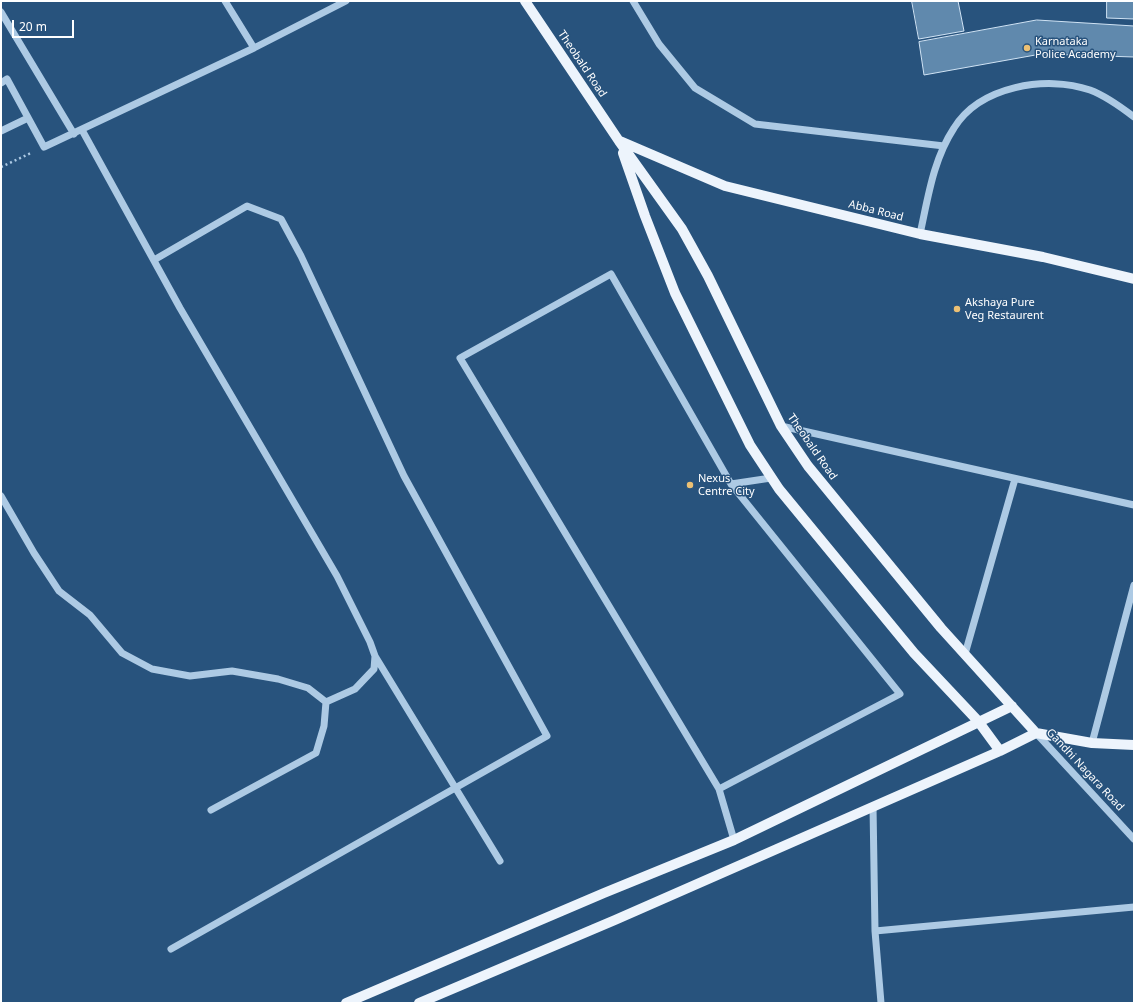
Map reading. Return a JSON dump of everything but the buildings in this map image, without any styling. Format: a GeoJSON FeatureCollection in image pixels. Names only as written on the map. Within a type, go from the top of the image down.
{"type":"FeatureCollection","features":[{"type":"Feature","properties":{"kind":"main road","name":"Theobald Road"},"geometry":{"type":"LineString","coordinates":[[524,1],[619,141],[682,229],[708,276],[781,426],[808,466],[941,628],[1036,733]]}},
{"type":"Feature","properties":{"kind":"main road","name":"Theobald Road"},"geometry":{"type":"LineString","coordinates":[[619,141],[645,216],[676,293],[750,445],[771,478],[914,652],[978,721],[1000,752]]}},
{"type":"Feature","properties":{"kind":"main road","name":"Abba Road"},"geometry":{"type":"LineString","coordinates":[[619,141],[725,186],[920,234],[1043,257],[1134,279]]}},
{"type":"Feature","properties":{"kind":"main road"},"geometry":{"type":"LineString","coordinates":[[346,1003],[604,893],[734,840],[978,721],[1012,706]]}},
{"type":"Feature","properties":{"kind":"main road"},"geometry":{"type":"LineString","coordinates":[[419,1003],[615,920],[873,806],[1000,752],[1036,733],[1092,743],[1134,745]]}},
{"type":"Feature","properties":{"kind":"street"},"geometry":{"type":"LineString","coordinates":[[225,1],[254,48]]}},
{"type":"Feature","properties":{"kind":"street"},"geometry":{"type":"LineString","coordinates":[[1,83],[7,80],[44,147],[254,48],[346,1]]}},
{"type":"Feature","properties":{"kind":"street"},"geometry":{"type":"LineString","coordinates":[[633,1],[659,44],[695,88],[755,124],[944,146]]}},
{"type":"Feature","properties":{"kind":"street"},"geometry":{"type":"LineString","coordinates":[[1,12],[74,134]]}},
{"type":"Feature","properties":{"kind":"street"},"geometry":{"type":"LineString","coordinates":[[920,234],[935,168],[944,146],[954,127],[966,114],[991,96],[1018,86],[1056,84],[1090,90],[1123,108],[1134,117]]}},
{"type":"Feature","properties":{"kind":"street"},"geometry":{"type":"LineString","coordinates":[[1,131],[28,118]]}},
{"type":"Feature","properties":{"kind":"street"},"geometry":{"type":"LineString","coordinates":[[82,130],[154,260],[337,576],[370,642],[375,656],[500,861]]}},
{"type":"Feature","properties":{"kind":"street"},"geometry":{"type":"LineString","coordinates":[[154,260],[247,206],[281,219],[301,256],[404,476],[547,736],[171,949]]}},
{"type":"Feature","properties":{"kind":"street"},"geometry":{"type":"LineString","coordinates":[[719,789],[900,694],[732,484],[611,274],[460,358],[719,789],[734,840]]}},
{"type":"Feature","properties":{"kind":"street"},"geometry":{"type":"LineString","coordinates":[[781,426],[1134,505]]}},
{"type":"Feature","properties":{"kind":"street"},"geometry":{"type":"LineString","coordinates":[[732,484],[771,478]]}},
{"type":"Feature","properties":{"kind":"street"},"geometry":{"type":"LineString","coordinates":[[965,654],[1015,479]]}},
{"type":"Feature","properties":{"kind":"street"},"geometry":{"type":"LineString","coordinates":[[1,496],[34,553],[59,591],[90,615],[122,653],[152,669],[190,676],[232,672],[278,679],[308,688],[326,702]]}},
{"type":"Feature","properties":{"kind":"street"},"geometry":{"type":"LineString","coordinates":[[1092,743],[1134,585]]}},
{"type":"Feature","properties":{"kind":"street"},"geometry":{"type":"LineString","coordinates":[[326,702],[355,689],[374,669],[375,656]]}},
{"type":"Feature","properties":{"kind":"street"},"geometry":{"type":"LineString","coordinates":[[211,810],[316,753],[324,726],[326,702]]}},
{"type":"Feature","properties":{"kind":"street","name":"Gandhi Nagara Road"},"geometry":{"type":"LineString","coordinates":[[1036,733],[1134,839]]}},
{"type":"Feature","properties":{"kind":"street"},"geometry":{"type":"LineString","coordinates":[[873,806],[875,931],[881,1003]]}},
{"type":"Feature","properties":{"kind":"street"},"geometry":{"type":"LineString","coordinates":[[875,931],[1134,907]]}},
{"type":"Feature","properties":{"kind":"path"},"geometry":{"type":"LineString","coordinates":[[1,167],[44,147]]}},
{"type":"Feature","properties":{"kind":"place","name":"Karnataka Police Academy"},"geometry":{"type":"Point","coordinates":[1027,48]}},
{"type":"Feature","properties":{"kind":"place","name":"Akshaya Pure Veg Restaurent"},"geometry":{"type":"Point","coordinates":[957,309]}},
{"type":"Feature","properties":{"kind":"place","name":"Nexus Centre City"},"geometry":{"type":"Point","coordinates":[690,485]}}]}
